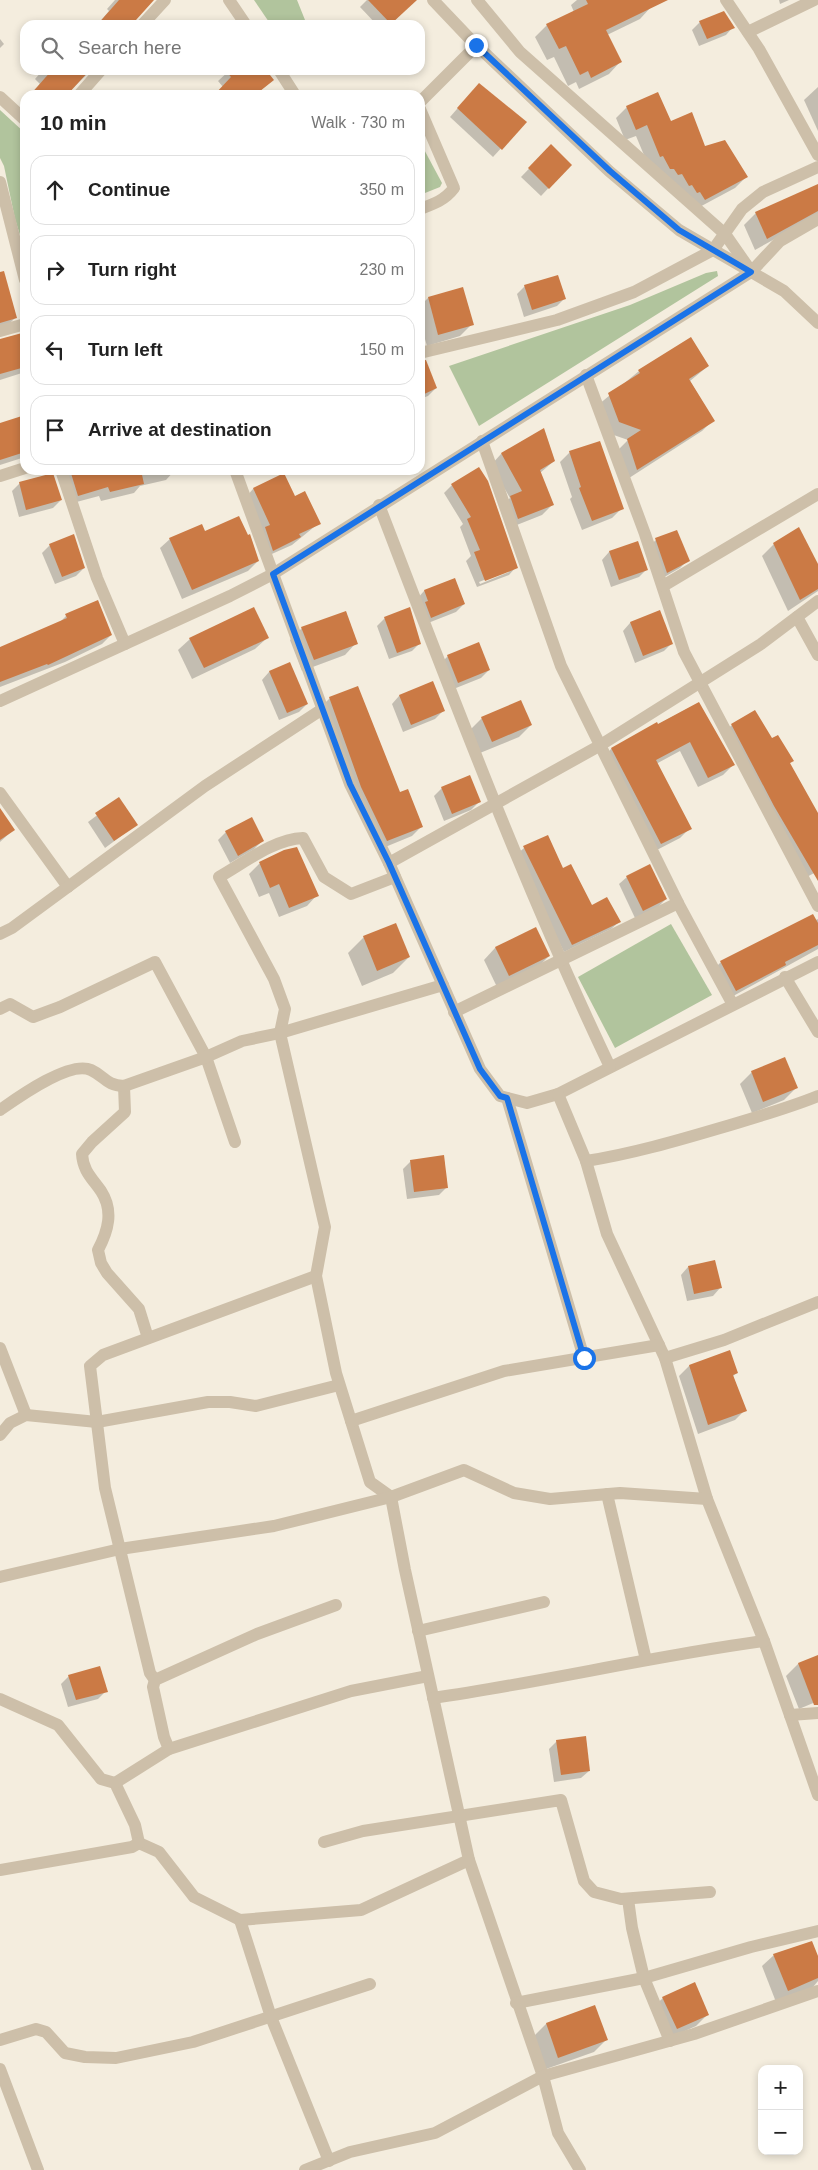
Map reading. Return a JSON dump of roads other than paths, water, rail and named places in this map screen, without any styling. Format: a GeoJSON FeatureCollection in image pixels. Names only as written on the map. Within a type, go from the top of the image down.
{"type":"FeatureCollection","features":[{"type":"Feature","properties":{"kind":"street"},"geometry":{"type":"LineString","coordinates":[[147,20],[165,0]]}},
{"type":"Feature","properties":{"kind":"street"},"geometry":{"type":"LineString","coordinates":[[229,0],[243,20]]}},
{"type":"Feature","properties":{"kind":"street"},"geometry":{"type":"LineString","coordinates":[[433,0],[476,45],[610,171],[679,230],[784,291],[818,323]]}},
{"type":"Feature","properties":{"kind":"street"},"geometry":{"type":"LineString","coordinates":[[476,0],[520,52],[725,234],[751,272]]}},
{"type":"Feature","properties":{"kind":"street"},"geometry":{"type":"LineString","coordinates":[[726,0],[748,32],[818,155]]}},
{"type":"Feature","properties":{"kind":"street"},"geometry":{"type":"LineString","coordinates":[[748,32],[814,0]]}},
{"type":"Feature","properties":{"kind":"street"},"geometry":{"type":"LineString","coordinates":[[425,97],[476,45]]}},
{"type":"Feature","properties":{"kind":"street"},"geometry":{"type":"LineString","coordinates":[[84,90],[97,75]]}},
{"type":"Feature","properties":{"kind":"street"},"geometry":{"type":"LineString","coordinates":[[282,75],[289,90]]}},
{"type":"Feature","properties":{"kind":"street"},"geometry":{"type":"LineString","coordinates":[[0,97],[20,115]]}},
{"type":"Feature","properties":{"kind":"street"},"geometry":{"type":"LineString","coordinates":[[425,121],[454,188],[440,202],[425,207]]}},
{"type":"Feature","properties":{"kind":"street"},"geometry":{"type":"LineString","coordinates":[[425,352],[557,320],[634,292],[713,250],[742,209],[763,192],[818,167]]}},
{"type":"Feature","properties":{"kind":"street"},"geometry":{"type":"LineString","coordinates":[[0,182],[20,260]]}},
{"type":"Feature","properties":{"kind":"street"},"geometry":{"type":"LineString","coordinates":[[0,701],[230,596],[273,574],[379,505],[751,272],[780,241],[818,219]]}},
{"type":"Feature","properties":{"kind":"street"},"geometry":{"type":"LineString","coordinates":[[0,331],[20,325]]}},
{"type":"Feature","properties":{"kind":"street"},"geometry":{"type":"LineString","coordinates":[[586,375],[663,586],[684,652],[699,684],[818,906]]}},
{"type":"Feature","properties":{"kind":"street"},"geometry":{"type":"LineString","coordinates":[[482,441],[561,666],[599,746],[732,1004]]}},
{"type":"Feature","properties":{"kind":"street"},"geometry":{"type":"LineString","coordinates":[[0,476],[20,470]]}},
{"type":"Feature","properties":{"kind":"street"},"geometry":{"type":"LineString","coordinates":[[63,475],[97,578],[125,644]]}},
{"type":"Feature","properties":{"kind":"street"},"geometry":{"type":"LineString","coordinates":[[237,475],[321,710],[350,784],[389,863],[480,1069],[500,1096],[527,1103],[558,1094],[784,977],[818,962]]}},
{"type":"Feature","properties":{"kind":"street"},"geometry":{"type":"LineString","coordinates":[[663,586],[818,494]]}},
{"type":"Feature","properties":{"kind":"street"},"geometry":{"type":"LineString","coordinates":[[379,505],[494,804],[560,962],[610,1067]]}},
{"type":"Feature","properties":{"kind":"street"},"geometry":{"type":"LineString","coordinates":[[389,863],[599,746],[761,644],[818,601]]}},
{"type":"Feature","properties":{"kind":"street"},"geometry":{"type":"LineString","coordinates":[[796,617],[818,655]]}},
{"type":"Feature","properties":{"kind":"street"},"geometry":{"type":"LineString","coordinates":[[0,934],[12,928],[205,786],[321,710]]}},
{"type":"Feature","properties":{"kind":"street"},"geometry":{"type":"LineString","coordinates":[[0,793],[68,887]]}},
{"type":"Feature","properties":{"kind":"street"},"geometry":{"type":"LineString","coordinates":[[395,877],[351,894],[324,877],[303,838],[294,838],[265,850],[219,877],[280,994],[285,1009],[280,1033],[325,1227],[316,1276],[339,1384],[370,1482],[391,1497],[418,1631],[469,1860],[516,2004],[543,2076],[558,2132],[580,2170]]}},
{"type":"Feature","properties":{"kind":"street"},"geometry":{"type":"LineString","coordinates":[[454,1012],[560,962],[678,902]]}},
{"type":"Feature","properties":{"kind":"street"},"geometry":{"type":"LineString","coordinates":[[0,1010],[10,1004],[33,1018],[155,962],[206,1057],[235,1142]]}},
{"type":"Feature","properties":{"kind":"street"},"geometry":{"type":"LineString","coordinates":[[784,977],[818,1032]]}},
{"type":"Feature","properties":{"kind":"street"},"geometry":{"type":"LineString","coordinates":[[0,1110],[41,1082],[78,1069],[90,1069],[111,1086],[124,1086],[206,1057],[242,1040],[280,1033],[443,985]]}},
{"type":"Feature","properties":{"kind":"street"},"geometry":{"type":"LineString","coordinates":[[124,1086],[125,1112],[92,1142],[82,1154],[83,1168],[102,1194],[109,1216],[108,1231],[98,1250],[101,1264],[139,1309],[148,1338]]}},
{"type":"Feature","properties":{"kind":"street"},"geometry":{"type":"LineString","coordinates":[[558,1094],[586,1161],[607,1234],[665,1358],[707,1499],[764,1641],[818,1794]]}},
{"type":"Feature","properties":{"kind":"street"},"geometry":{"type":"LineString","coordinates":[[586,1161],[615,1156],[694,1135],[793,1106],[818,1096]]}},
{"type":"Feature","properties":{"kind":"street"},"geometry":{"type":"LineString","coordinates":[[507,1098],[584,1358]]}},
{"type":"Feature","properties":{"kind":"street"},"geometry":{"type":"LineString","coordinates":[[155,1680],[150,1673],[105,1488],[90,1366],[103,1355],[316,1276]]}},
{"type":"Feature","properties":{"kind":"street"},"geometry":{"type":"LineString","coordinates":[[665,1358],[724,1340],[818,1302]]}},
{"type":"Feature","properties":{"kind":"street"},"geometry":{"type":"LineString","coordinates":[[351,1421],[504,1371],[659,1345]]}},
{"type":"Feature","properties":{"kind":"street"},"geometry":{"type":"LineString","coordinates":[[1,1351],[26,1415]]}},
{"type":"Feature","properties":{"kind":"street"},"geometry":{"type":"LineString","coordinates":[[0,1435],[10,1423],[26,1415],[97,1422],[208,1402],[230,1402],[256,1406],[339,1384]]}},
{"type":"Feature","properties":{"kind":"street"},"geometry":{"type":"LineString","coordinates":[[0,1577],[120,1549],[274,1526],[391,1497],[464,1470],[514,1493],[550,1499],[607,1494],[707,1499]]}},
{"type":"Feature","properties":{"kind":"street"},"geometry":{"type":"LineString","coordinates":[[607,1494],[646,1660]]}},
{"type":"Feature","properties":{"kind":"street"},"geometry":{"type":"LineString","coordinates":[[418,1631],[544,1602]]}},
{"type":"Feature","properties":{"kind":"street"},"geometry":{"type":"LineString","coordinates":[[169,1749],[164,1737],[153,1687],[155,1680],[257,1634],[336,1605]]}},
{"type":"Feature","properties":{"kind":"street"},"geometry":{"type":"LineString","coordinates":[[433,1698],[507,1687],[646,1660],[764,1641]]}},
{"type":"Feature","properties":{"kind":"street"},"geometry":{"type":"LineString","coordinates":[[0,1699],[58,1724],[101,1779],[115,1783],[169,1749],[352,1691],[428,1676]]}},
{"type":"Feature","properties":{"kind":"street"},"geometry":{"type":"LineString","coordinates":[[790,1715],[818,1713]]}},
{"type":"Feature","properties":{"kind":"street"},"geometry":{"type":"LineString","coordinates":[[115,1783],[135,1825],[140,1843],[159,1852],[194,1897],[240,1920],[360,1910],[469,1860]]}},
{"type":"Feature","properties":{"kind":"street"},"geometry":{"type":"LineString","coordinates":[[324,1842],[362,1831],[562,1800],[584,1881],[594,1892],[621,1899],[710,1892]]}},
{"type":"Feature","properties":{"kind":"street"},"geometry":{"type":"LineString","coordinates":[[0,1870],[132,1847],[140,1843]]}},
{"type":"Feature","properties":{"kind":"street"},"geometry":{"type":"LineString","coordinates":[[628,1899],[632,1928],[644,1978],[670,2041]]}},
{"type":"Feature","properties":{"kind":"street"},"geometry":{"type":"LineString","coordinates":[[240,1920],[271,2017],[329,2161]]}},
{"type":"Feature","properties":{"kind":"street"},"geometry":{"type":"LineString","coordinates":[[516,2004],[644,1978],[751,1947],[818,1931]]}},
{"type":"Feature","properties":{"kind":"street"},"geometry":{"type":"LineString","coordinates":[[0,2040],[36,2029],[46,2032],[65,2053],[85,2057],[116,2058],[193,2042],[370,1984]]}},
{"type":"Feature","properties":{"kind":"street"},"geometry":{"type":"LineString","coordinates":[[305,2170],[350,2152],[435,2133],[543,2076],[670,2041],[818,1990]]}},
{"type":"Feature","properties":{"kind":"street"},"geometry":{"type":"LineString","coordinates":[[0,2069],[6,2106],[38,2170]]}}]}
